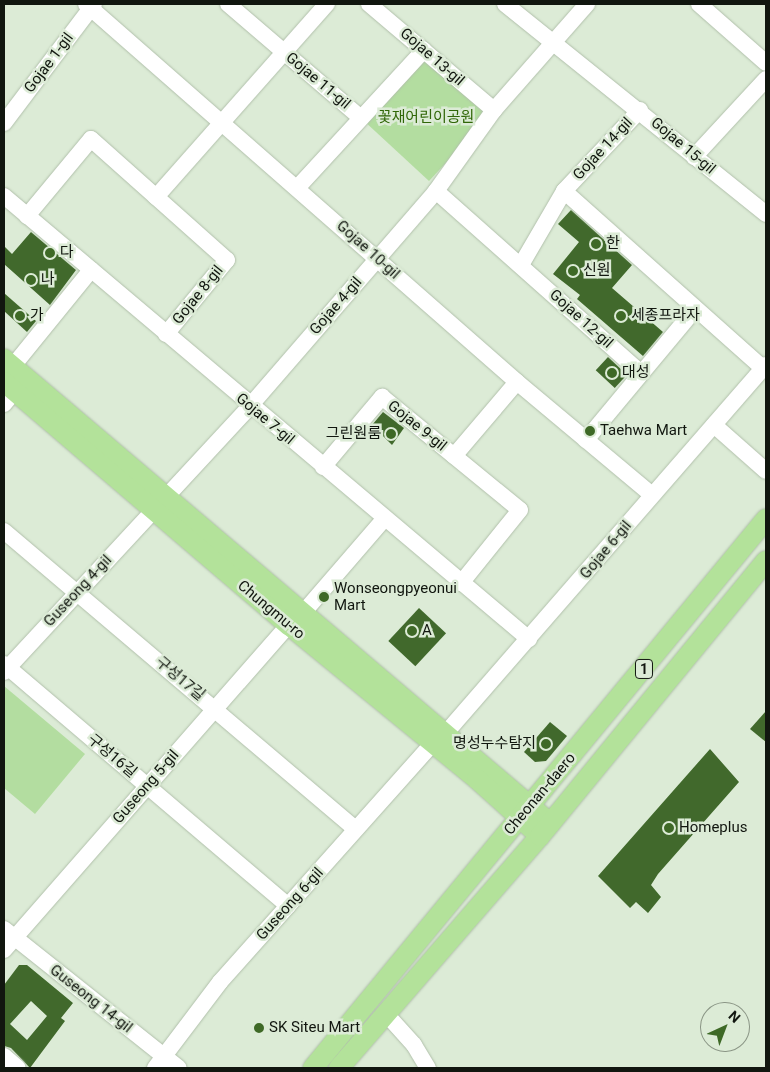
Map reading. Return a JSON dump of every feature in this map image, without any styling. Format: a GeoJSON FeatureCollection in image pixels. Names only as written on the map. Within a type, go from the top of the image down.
{"type":"FeatureCollection","features":[{"type":"Feature","properties":{"kind":"main road","name":"Chungmu-ro"},"geometry":{"type":"LineString","coordinates":[[8,381],[159,503],[545,830]]}},
{"type":"Feature","properties":{"kind":"main road","name":"Cheonan-daero"},"geometry":{"type":"LineString","coordinates":[[313,1068],[766,519]]}},
{"type":"Feature","properties":{"kind":"main road","name":"Cheonan-daero"},"geometry":{"type":"LineString","coordinates":[[339,1068],[387,1015],[545,830],[766,561]]}},
{"type":"Feature","properties":{"kind":"street","name":"Gojae 11-gil"},"geometry":{"type":"LineString","coordinates":[[228,4],[360,117],[298,187]]}},
{"type":"Feature","properties":{"kind":"street"},"geometry":{"type":"LineString","coordinates":[[156,197],[221,120],[327,4]]}},
{"type":"Feature","properties":{"kind":"street","name":"Gojae 13-gil"},"geometry":{"type":"LineString","coordinates":[[369,4],[494,110]]}},
{"type":"Feature","properties":{"kind":"street","name":"Gojae 15-gil"},"geometry":{"type":"LineString","coordinates":[[505,4],[552,39],[766,214]]}},
{"type":"Feature","properties":{"kind":"street","name":"Gojae 4-gil"},"geometry":{"type":"LineString","coordinates":[[159,503],[250,406],[436,191],[494,110],[552,39],[587,4]]}},
{"type":"Feature","properties":{"kind":"street"},"geometry":{"type":"LineString","coordinates":[[699,4],[766,63]]}},
{"type":"Feature","properties":{"kind":"street","name":"Gojae 10-gil"},"geometry":{"type":"LineString","coordinates":[[90,5],[517,382],[652,495]]}},
{"type":"Feature","properties":{"kind":"street","name":"Gojae 1-gil"},"geometry":{"type":"LineString","coordinates":[[4,123],[90,5]]}},
{"type":"Feature","properties":{"kind":"street"},"geometry":{"type":"LineString","coordinates":[[360,117],[424,50]]}},
{"type":"Feature","properties":{"kind":"street"},"geometry":{"type":"LineString","coordinates":[[694,157],[766,79]]}},
{"type":"Feature","properties":{"kind":"street","name":"Gojae 14-gil"},"geometry":{"type":"LineString","coordinates":[[640,110],[564,190],[695,309],[765,367]]}},
{"type":"Feature","properties":{"kind":"street","name":"Gojae 8-gil"},"geometry":{"type":"LineString","coordinates":[[27,216],[92,139],[227,260],[166,334]]}},
{"type":"Feature","properties":{"kind":"street"},"geometry":{"type":"LineString","coordinates":[[521,265],[564,190]]}},
{"type":"Feature","properties":{"kind":"street","name":"Gojae 12-gil"},"geometry":{"type":"LineString","coordinates":[[436,191],[640,372]]}},
{"type":"Feature","properties":{"kind":"street","name":"Gojae 7-gil"},"geometry":{"type":"LineString","coordinates":[[4,196],[250,406],[529,639]]}},
{"type":"Feature","properties":{"kind":"street","name":"Chungmu-ro"},"geometry":{"type":"LineString","coordinates":[[8,381],[91,270]]}},
{"type":"Feature","properties":{"kind":"street"},"geometry":{"type":"LineString","coordinates":[[586,440],[640,372],[695,309]]}},
{"type":"Feature","properties":{"kind":"street","name":"Gojae 6-gil"},"geometry":{"type":"LineString","coordinates":[[438,739],[529,639],[765,367]]}},
{"type":"Feature","properties":{"kind":"street","name":"Gojae 9-gil"},"geometry":{"type":"LineString","coordinates":[[454,456],[517,382]]}},
{"type":"Feature","properties":{"kind":"street","name":"Gojae 9-gil"},"geometry":{"type":"LineString","coordinates":[[323,467],[382,397],[520,510],[461,582]]}},
{"type":"Feature","properties":{"kind":"street"},"geometry":{"type":"LineString","coordinates":[[714,424],[766,471]]}},
{"type":"Feature","properties":{"kind":"street","name":"Guseong 4-gil"},"geometry":{"type":"LineString","coordinates":[[5,668],[78,592],[159,503]]}},
{"type":"Feature","properties":{"kind":"street","name":"Chungmu-ro"},"geometry":{"type":"LineString","coordinates":[[296,619],[385,518]]}},
{"type":"Feature","properties":{"kind":"street","name":"구성17길"},"geometry":{"type":"LineString","coordinates":[[4,530],[356,829]]}},
{"type":"Feature","properties":{"kind":"street","name":"Guseong 5-gil"},"geometry":{"type":"LineString","coordinates":[[7,939],[148,786],[296,619]]}},
{"type":"Feature","properties":{"kind":"street","name":"구성16길"},"geometry":{"type":"LineString","coordinates":[[5,668],[148,786],[288,906]]}},
{"type":"Feature","properties":{"kind":"street","name":"Guseong 6-gil"},"geometry":{"type":"LineString","coordinates":[[160,1062],[220,982],[438,739]]}},
{"type":"Feature","properties":{"kind":"street","name":"Guseong 14-gil"},"geometry":{"type":"LineString","coordinates":[[7,939],[160,1062],[179,1068]]}},
{"type":"Feature","properties":{"kind":"street"},"geometry":{"type":"LineString","coordinates":[[387,1015],[414,1045],[428,1068]]}},
{"type":"Feature","properties":{"kind":"street"},"geometry":{"type":"LineString","coordinates":[[4,1056],[18,1068]]}},
{"type":"Feature","properties":{"kind":"green space","name":"꽃재어린이공원"},"geometry":{"type":"Polygon","coordinates":[[[427,60],[483,110],[484,122],[429,181],[363,120],[419,61],[427,60]]]}},
{"type":"Feature","properties":{"kind":"green space"},"geometry":{"type":"Polygon","coordinates":[[[4,686],[85,754],[35,814],[4,788],[4,686]]]}},
{"type":"Feature","properties":{"kind":"building"},"geometry":{"type":"Polygon","coordinates":[[[571,210],[632,265],[612,288],[663,332],[643,356],[577,299],[580,295],[553,274],[579,242],[558,224],[571,210]]]}},
{"type":"Feature","properties":{"kind":"building"},"geometry":{"type":"Polygon","coordinates":[[[31,232],[76,270],[50,305],[4,264],[4,246],[12,254],[31,232]]]}},
{"type":"Feature","properties":{"kind":"building","name":"가"},"geometry":{"type":"Polygon","coordinates":[[[4,293],[36,321],[27,332],[4,311],[4,293]]]}},
{"type":"Feature","properties":{"kind":"building","name":"대성"},"geometry":{"type":"Polygon","coordinates":[[[608,357],[627,375],[615,388],[596,370],[608,357]]]}},
{"type":"Feature","properties":{"kind":"building","name":"그린원룸"},"geometry":{"type":"Polygon","coordinates":[[[383,412],[404,428],[392,445],[372,425],[383,412]]]}},
{"type":"Feature","properties":{"kind":"building"},"geometry":{"type":"Polygon","coordinates":[[[419,608],[446,633],[415,666],[388,641],[419,608]]]}},
{"type":"Feature","properties":{"kind":"building"},"geometry":{"type":"Polygon","coordinates":[[[766,711],[766,742],[750,729],[766,711]]]}},
{"type":"Feature","properties":{"kind":"building","name":"명성누수탐지"},"geometry":{"type":"Polygon","coordinates":[[[550,722],[567,736],[546,761],[535,762],[524,752],[550,722]]]}},
{"type":"Feature","properties":{"kind":"building","name":"Homeplus"},"geometry":{"type":"Polygon","coordinates":[[[710,749],[739,782],[658,874],[651,885],[661,897],[648,913],[636,902],[630,908],[598,876],[710,749]]]}},
{"type":"Feature","properties":{"kind":"building"},"geometry":{"type":"Polygon","coordinates":[[[19,965],[27,965],[73,1003],[61,1018],[65,1021],[30,1068],[11,1048],[4,1046],[4,985],[19,965]],[[31,1001],[10,1024],[27,1040],[47,1016],[31,1001]]]}},
{"type":"Feature","properties":{"kind":"place","name":"한"},"geometry":{"type":"Point","coordinates":[596,244]}},
{"type":"Feature","properties":{"kind":"place","name":"다"},"geometry":{"type":"Point","coordinates":[50,253]}},
{"type":"Feature","properties":{"kind":"place","name":"신원"},"geometry":{"type":"Point","coordinates":[573,271]}},
{"type":"Feature","properties":{"kind":"place","name":"나"},"geometry":{"type":"Point","coordinates":[31,280]}},
{"type":"Feature","properties":{"kind":"place","name":"가"},"geometry":{"type":"Point","coordinates":[20,316]}},
{"type":"Feature","properties":{"kind":"place","name":"세종프라자"},"geometry":{"type":"Point","coordinates":[621,316]}},
{"type":"Feature","properties":{"kind":"place","name":"대성"},"geometry":{"type":"Point","coordinates":[612,373]}},
{"type":"Feature","properties":{"kind":"place","name":"Taehwa Mart"},"geometry":{"type":"Point","coordinates":[590,431]}},
{"type":"Feature","properties":{"kind":"place","name":"그린원룸"},"geometry":{"type":"Point","coordinates":[391,434]}},
{"type":"Feature","properties":{"kind":"place","name":"Wonseongpyeonui Mart"},"geometry":{"type":"Point","coordinates":[324,597]}},
{"type":"Feature","properties":{"kind":"place","name":"A"},"geometry":{"type":"Point","coordinates":[412,631]}},
{"type":"Feature","properties":{"kind":"place","name":"명성누수탐지"},"geometry":{"type":"Point","coordinates":[546,744]}},
{"type":"Feature","properties":{"kind":"place","name":"Homeplus"},"geometry":{"type":"Point","coordinates":[669,828]}},
{"type":"Feature","properties":{"kind":"place","name":"SK Siteu Mart"},"geometry":{"type":"Point","coordinates":[259,1028]}}]}
